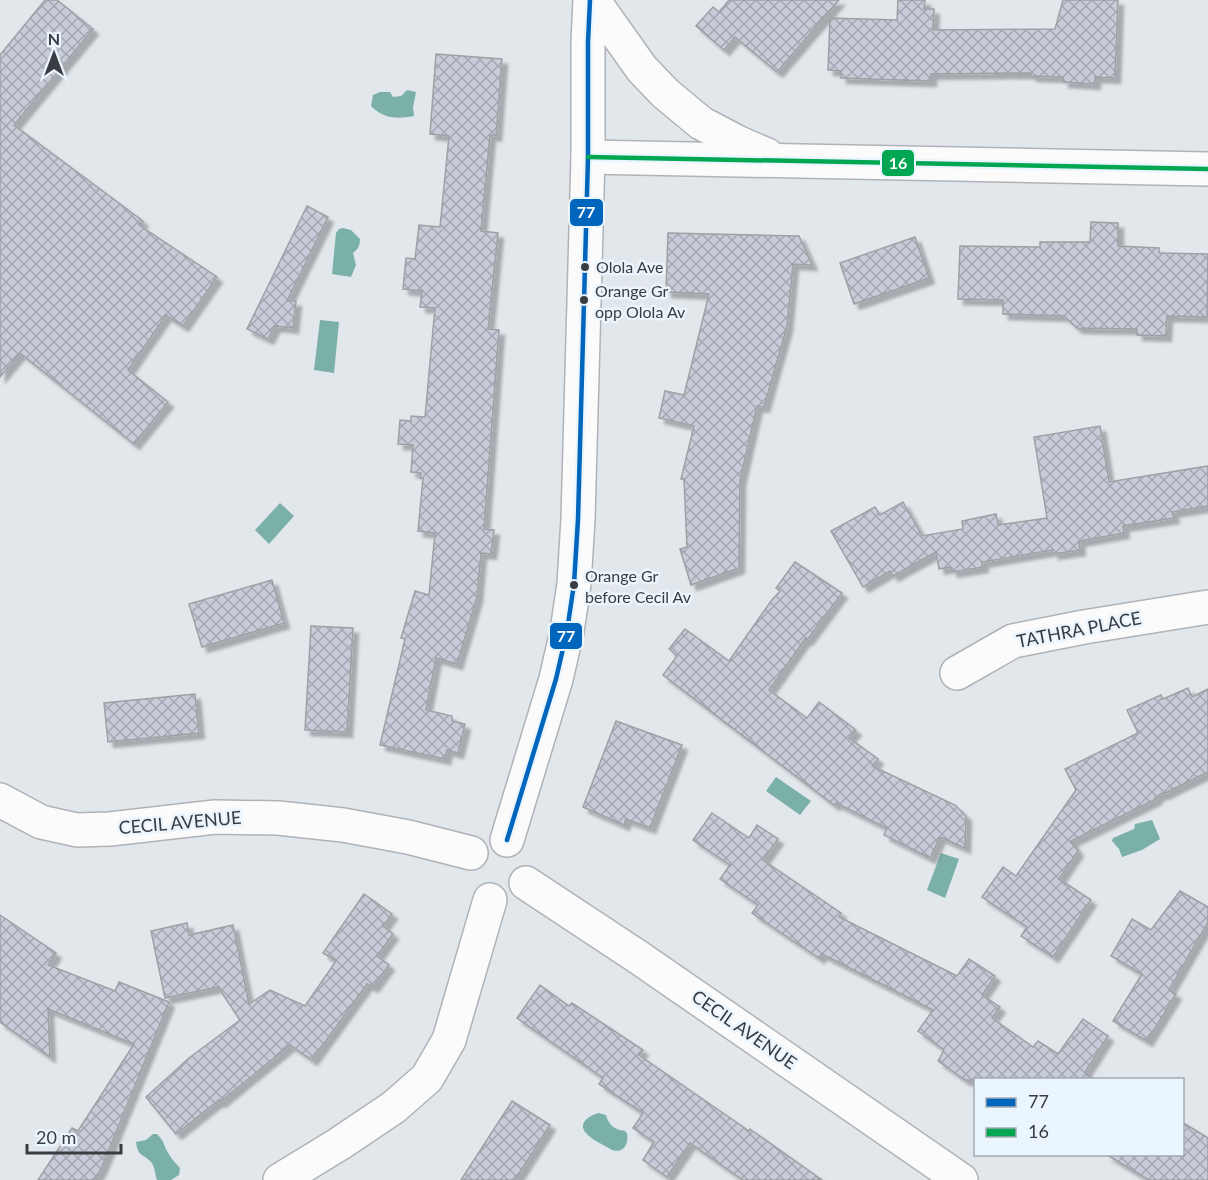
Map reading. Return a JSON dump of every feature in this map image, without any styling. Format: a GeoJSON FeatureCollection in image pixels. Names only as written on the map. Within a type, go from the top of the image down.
{"type":"FeatureCollection","features":[{"type":"Feature","properties":{"kind":"street"},"geometry":{"type":"LineString","coordinates":[[507,840],[556,679],[567,631],[574,584],[588,157],[588,42],[592,0]]}},
{"type":"Feature","properties":{"kind":"street"},"geometry":{"type":"LineString","coordinates":[[592,0],[642,69],[664,93],[701,123],[739,143],[783,161]]}},
{"type":"Feature","properties":{"kind":"street"},"geometry":{"type":"LineString","coordinates":[[588,157],[1208,169]]}},
{"type":"Feature","properties":{"kind":"street","name":"TATHRA PLACE"},"geometry":{"type":"LineString","coordinates":[[957,674],[1013,641],[1208,607]]}},
{"type":"Feature","properties":{"kind":"street","name":"CECIL AVENUE"},"geometry":{"type":"LineString","coordinates":[[0,800],[41,822],[77,830],[111,829],[215,817],[278,818],[343,825],[408,837],[471,853]]}},
{"type":"Feature","properties":{"kind":"street"},"geometry":{"type":"LineString","coordinates":[[487,840],[507,840],[523,852],[528,862],[529,873],[526,883],[520,892],[501,901],[481,896],[468,882],[467,862],[471,853],[487,840]]}},
{"type":"Feature","properties":{"kind":"street","name":"CECIL AVENUE"},"geometry":{"type":"LineString","coordinates":[[526,883],[961,1180]]}},
{"type":"Feature","properties":{"kind":"street"},"geometry":{"type":"LineString","coordinates":[[280,1180],[394,1107],[427,1078],[449,1040],[490,900]]}},
{"type":"Feature","properties":{"kind":"shaded area"},"geometry":{"type":"Polygon","coordinates":[[[407,90],[416,92],[414,116],[391,117],[371,106],[373,95],[390,92],[393,97],[401,96],[407,90]]]}},
{"type":"Feature","properties":{"kind":"shaded area"},"geometry":{"type":"Polygon","coordinates":[[[343,228],[351,230],[360,239],[360,244],[353,253],[356,265],[351,277],[332,274],[336,233],[343,228]]]}},
{"type":"Feature","properties":{"kind":"shaded area"},"geometry":{"type":"Polygon","coordinates":[[[320,320],[339,322],[334,373],[314,370],[320,320]]]}},
{"type":"Feature","properties":{"kind":"shaded area"},"geometry":{"type":"Polygon","coordinates":[[[280,503],[294,516],[269,544],[255,530],[280,503]]]}},
{"type":"Feature","properties":{"kind":"shaded area"},"geometry":{"type":"Polygon","coordinates":[[[776,777],[811,801],[800,815],[766,791],[776,777]]]}},
{"type":"Feature","properties":{"kind":"shaded area"},"geometry":{"type":"Polygon","coordinates":[[[1152,820],[1160,839],[1142,850],[1122,857],[1112,841],[1113,838],[1134,829],[1135,824],[1152,820]]]}},
{"type":"Feature","properties":{"kind":"shaded area"},"geometry":{"type":"Polygon","coordinates":[[[941,853],[959,859],[945,898],[927,890],[941,853]]]}},
{"type":"Feature","properties":{"kind":"shaded area"},"geometry":{"type":"Polygon","coordinates":[[[599,1113],[606,1115],[615,1128],[627,1133],[623,1149],[612,1150],[586,1133],[584,1123],[599,1113]]]}},
{"type":"Feature","properties":{"kind":"shaded area"},"geometry":{"type":"Polygon","coordinates":[[[153,1134],[161,1138],[180,1168],[179,1175],[171,1180],[157,1180],[152,1163],[138,1150],[136,1142],[146,1140],[153,1134]]]}},
{"type":"Feature","properties":{"kind":"building"},"geometry":{"type":"Polygon","coordinates":[[[45,0],[57,0],[93,29],[14,125],[143,221],[139,225],[217,277],[183,326],[166,315],[128,370],[168,402],[134,444],[20,353],[0,377],[0,55],[45,0]]]}},
{"type":"Feature","properties":{"kind":"building"},"geometry":{"type":"Polygon","coordinates":[[[729,0],[839,0],[777,72],[735,37],[724,50],[696,26],[713,7],[719,12],[729,0]]]}},
{"type":"Feature","properties":{"kind":"building"},"geometry":{"type":"Polygon","coordinates":[[[898,0],[925,0],[924,9],[934,9],[933,30],[1055,29],[1063,0],[1118,0],[1115,78],[1095,77],[1095,84],[1063,82],[1063,77],[1031,76],[1031,73],[931,74],[931,81],[841,78],[841,71],[828,70],[830,18],[897,20],[898,0]]]}},
{"type":"Feature","properties":{"kind":"building"},"geometry":{"type":"Polygon","coordinates":[[[436,54],[502,59],[496,136],[490,135],[481,231],[498,233],[488,329],[499,330],[484,529],[494,530],[491,554],[481,553],[477,597],[457,664],[436,658],[426,710],[452,716],[452,721],[465,724],[458,753],[447,750],[445,759],[380,745],[405,639],[401,638],[415,591],[429,595],[435,533],[418,531],[423,478],[420,478],[421,473],[411,472],[413,445],[398,444],[400,420],[411,421],[411,416],[425,417],[435,308],[420,307],[422,291],[403,289],[406,258],[415,259],[419,225],[440,227],[449,136],[430,134],[436,54]]]}},
{"type":"Feature","properties":{"kind":"building"},"geometry":{"type":"Polygon","coordinates":[[[307,206],[328,217],[287,301],[296,301],[293,328],[275,326],[268,339],[247,329],[307,206]]]}},
{"type":"Feature","properties":{"kind":"building"},"geometry":{"type":"Polygon","coordinates":[[[1091,222],[1118,223],[1118,246],[1159,248],[1159,253],[1208,254],[1207,317],[1167,316],[1166,336],[1137,335],[1137,329],[1077,328],[1064,316],[1003,314],[1003,300],[958,299],[960,246],[1040,247],[1040,242],[1090,242],[1091,222]]]}},
{"type":"Feature","properties":{"kind":"building"},"geometry":{"type":"Polygon","coordinates":[[[668,233],[799,236],[812,265],[793,264],[787,326],[764,407],[757,406],[740,480],[739,568],[691,585],[680,549],[687,547],[684,479],[681,479],[694,426],[659,418],[665,391],[684,395],[709,294],[666,292],[668,233]]]}},
{"type":"Feature","properties":{"kind":"building"},"geometry":{"type":"Polygon","coordinates":[[[915,237],[929,278],[854,304],[840,263],[915,237]]]}},
{"type":"Feature","properties":{"kind":"building"},"geometry":{"type":"Polygon","coordinates":[[[1100,426],[1109,482],[1208,466],[1208,506],[1172,512],[1174,518],[1123,526],[1124,533],[1079,541],[1080,550],[1053,554],[1052,550],[982,562],[983,567],[952,572],[951,567],[939,569],[936,552],[893,576],[890,571],[863,587],[831,531],[875,507],[880,515],[903,502],[922,536],[963,529],[962,521],[996,514],[998,525],[1047,518],[1034,437],[1100,426]]]}},
{"type":"Feature","properties":{"kind":"building"},"geometry":{"type":"Polygon","coordinates":[[[795,562],[842,593],[807,640],[805,639],[769,690],[807,718],[819,702],[856,730],[849,738],[878,759],[872,766],[955,805],[966,816],[965,848],[940,837],[930,858],[884,835],[887,828],[836,803],[834,805],[663,675],[677,656],[669,649],[685,629],[729,661],[780,591],[776,588],[795,562]]]}},
{"type":"Feature","properties":{"kind":"building"},"geometry":{"type":"Polygon","coordinates":[[[272,580],[284,623],[202,647],[189,604],[272,580]]]}},
{"type":"Feature","properties":{"kind":"building"},"geometry":{"type":"Polygon","coordinates":[[[311,626],[353,628],[347,732],[305,730],[311,626]]]}},
{"type":"Feature","properties":{"kind":"building"},"geometry":{"type":"Polygon","coordinates":[[[1188,688],[1192,697],[1208,689],[1208,772],[1162,793],[1156,799],[1071,841],[1078,851],[1059,879],[1091,900],[1053,957],[1021,936],[1027,927],[982,897],[1003,867],[1016,876],[1076,790],[1065,769],[1138,733],[1127,710],[1161,695],[1163,699],[1188,688]]]}},
{"type":"Feature","properties":{"kind":"building"},"geometry":{"type":"Polygon","coordinates":[[[195,694],[199,733],[108,742],[104,703],[195,694]]]}},
{"type":"Feature","properties":{"kind":"building"},"geometry":{"type":"Polygon","coordinates":[[[616,721],[682,745],[650,828],[626,819],[624,825],[583,807],[616,721]]]}},
{"type":"Feature","properties":{"kind":"building"},"geometry":{"type":"Polygon","coordinates":[[[712,813],[749,838],[757,825],[778,839],[763,860],[841,913],[839,917],[957,976],[969,959],[995,976],[982,995],[1000,1007],[992,1018],[1033,1047],[1038,1041],[1058,1054],[1083,1019],[1108,1036],[1085,1072],[1092,1078],[974,1078],[974,1080],[965,1080],[938,1061],[944,1050],[918,1031],[933,1010],[822,954],[819,958],[752,913],[758,905],[720,879],[730,865],[693,840],[712,813]]]}},
{"type":"Feature","properties":{"kind":"building"},"geometry":{"type":"Polygon","coordinates":[[[1180,891],[1208,907],[1208,922],[1169,990],[1176,994],[1147,1041],[1113,1021],[1142,974],[1111,956],[1132,919],[1151,930],[1180,891]]]}},
{"type":"Feature","properties":{"kind":"building"},"geometry":{"type":"Polygon","coordinates":[[[364,894],[392,914],[383,926],[393,934],[377,956],[389,965],[373,987],[367,984],[312,1060],[290,1045],[220,1102],[219,1100],[176,1134],[146,1097],[189,1058],[240,1020],[218,987],[165,998],[151,931],[187,923],[189,935],[233,925],[249,1004],[270,990],[305,1006],[336,961],[323,953],[364,894]]]}},
{"type":"Feature","properties":{"kind":"building"},"geometry":{"type":"Polygon","coordinates":[[[0,915],[56,953],[48,965],[115,991],[119,982],[169,1002],[101,1169],[94,1180],[38,1180],[72,1128],[78,1131],[134,1044],[48,1009],[50,1057],[0,1022],[0,915]]]}},
{"type":"Feature","properties":{"kind":"building"},"geometry":{"type":"Polygon","coordinates":[[[540,985],[569,1006],[572,1003],[643,1050],[639,1055],[822,1180],[743,1180],[690,1143],[667,1177],[643,1160],[654,1142],[633,1128],[643,1113],[599,1084],[603,1078],[517,1018],[540,985]]]}},
{"type":"Feature","properties":{"kind":"building"},"geometry":{"type":"Polygon","coordinates":[[[512,1101],[550,1125],[515,1180],[461,1180],[512,1101]]]}},
{"type":"Feature","properties":{"kind":"building"},"geometry":{"type":"Polygon","coordinates":[[[1184,1123],[1208,1138],[1208,1180],[1149,1180],[1109,1156],[1184,1156],[1184,1123]]]}},
{"type":"Feature","properties":{"kind":"transit line","name":"77"},"geometry":{"type":"LineString","coordinates":[[507,840],[556,679],[567,631],[574,584],[578,519],[588,157],[590,0]]}},
{"type":"Feature","properties":{"kind":"transit line","name":"16"},"geometry":{"type":"LineString","coordinates":[[588,157],[1208,169]]}},
{"type":"Feature","properties":{"kind":"place","name":"Olola Ave"},"geometry":{"type":"Point","coordinates":[585,267]}},
{"type":"Feature","properties":{"kind":"place","name":"Orange Gr opp Olola Av"},"geometry":{"type":"Point","coordinates":[584,300]}},
{"type":"Feature","properties":{"kind":"place","name":"Orange Gr before Cecil Av"},"geometry":{"type":"Point","coordinates":[574,585]}}]}
